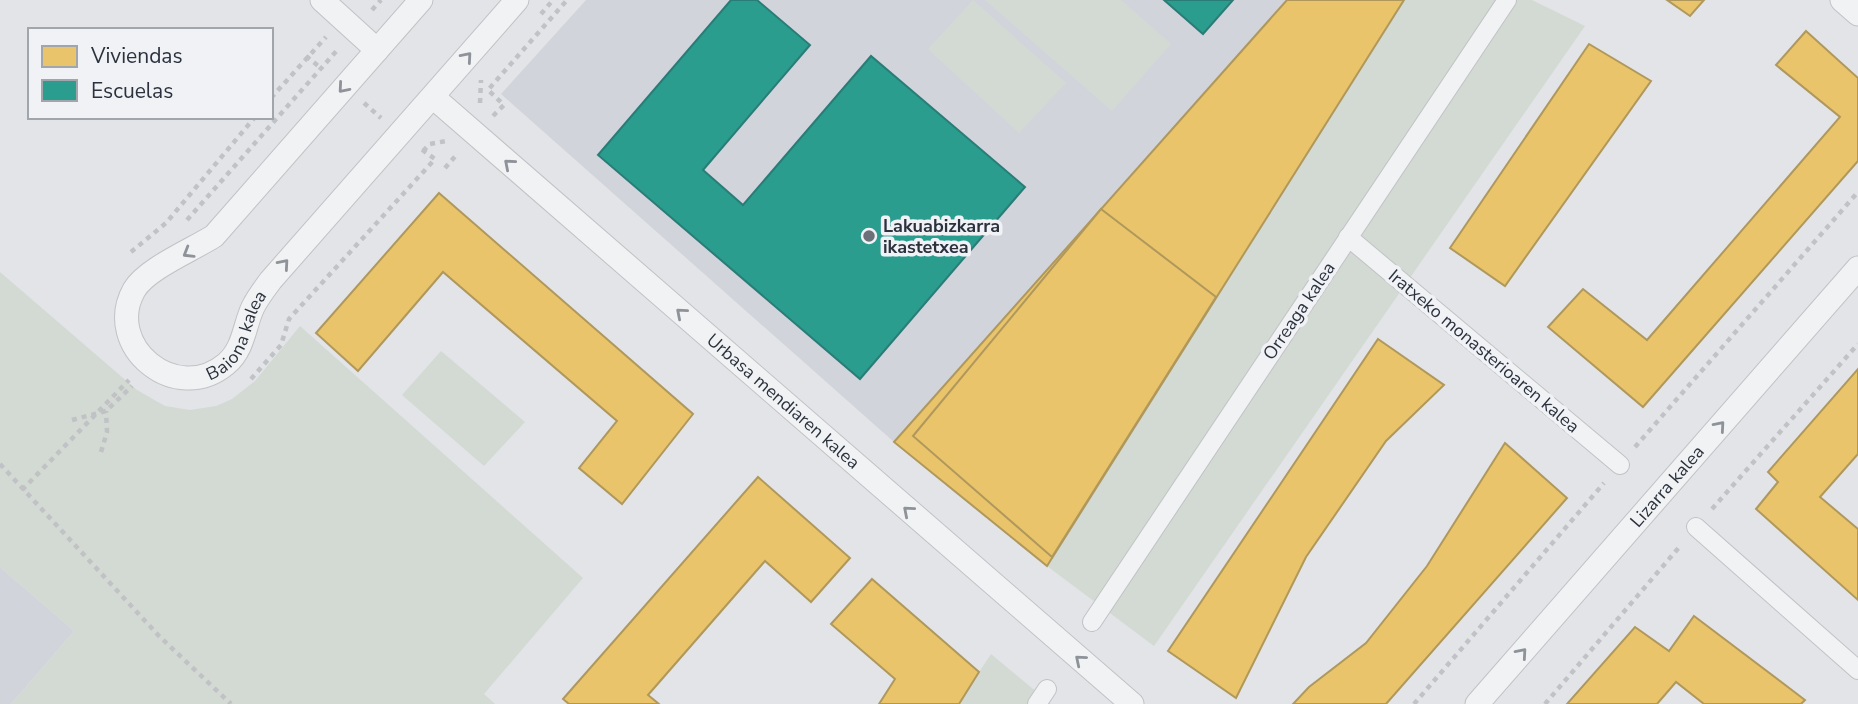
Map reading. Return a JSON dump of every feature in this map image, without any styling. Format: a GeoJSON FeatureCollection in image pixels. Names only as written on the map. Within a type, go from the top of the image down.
{"type":"FeatureCollection","features":[{"type":"Feature","properties":{"kind":"street"},"geometry":{"type":"LineString","coordinates":[[322,0],[377,50]]}},
{"type":"Feature","properties":{"kind":"street","name":"Baiona kalea"},"geometry":{"type":"LineString","coordinates":[[421,0],[214,236],[184,256],[153,270],[134,290],[128,318],[131,339],[143,360],[169,377],[182,379],[208,376],[226,363],[238,350],[253,307],[271,280],[517,0]]}},
{"type":"Feature","properties":{"kind":"street","name":"Orreaga kalea"},"geometry":{"type":"LineString","coordinates":[[1092,622],[1507,0]]}},
{"type":"Feature","properties":{"kind":"street"},"geometry":{"type":"LineString","coordinates":[[1842,0],[1858,14]]}},
{"type":"Feature","properties":{"kind":"street","name":"Urbasa mendiaren kalea"},"geometry":{"type":"LineString","coordinates":[[433,97],[1132,704]]}},
{"type":"Feature","properties":{"kind":"street","name":"Iratxeko monasterioaren kalea"},"geometry":{"type":"LineString","coordinates":[[1348,237],[1620,464]]}},
{"type":"Feature","properties":{"kind":"street","name":"Lizarra kalea"},"geometry":{"type":"LineString","coordinates":[[1477,704],[1858,268]]}},
{"type":"Feature","properties":{"kind":"street"},"geometry":{"type":"LineString","coordinates":[[1696,527],[1858,670]]}},
{"type":"Feature","properties":{"kind":"street"},"geometry":{"type":"LineString","coordinates":[[1037,704],[1047,689]]}},
{"type":"Feature","properties":{"kind":"path"},"geometry":{"type":"LineString","coordinates":[[445,168],[504,105],[488,90],[567,0]]}},
{"type":"Feature","properties":{"kind":"path"},"geometry":{"type":"LineString","coordinates":[[244,384],[254,377],[281,345],[289,319],[435,159],[400,134],[306,56],[273,96]]}},
{"type":"Feature","properties":{"kind":"path"},"geometry":{"type":"LineString","coordinates":[[128,255],[166,223],[253,119]]}},
{"type":"Feature","properties":{"kind":"path"},"geometry":{"type":"LineString","coordinates":[[123,373],[130,384],[145,392]]}},
{"type":"Feature","properties":{"kind":"path"},"geometry":{"type":"LineString","coordinates":[[72,420],[106,411],[130,384],[135,373]]}},
{"type":"Feature","properties":{"kind":"path"},"geometry":{"type":"LineString","coordinates":[[22,490],[130,384]]}},
{"type":"Feature","properties":{"kind":"path"},"geometry":{"type":"LineString","coordinates":[[101,452],[107,432],[106,411]]}},
{"type":"Feature","properties":{"kind":"path"},"geometry":{"type":"LineString","coordinates":[[0,464],[159,636],[231,704]]}},
{"type":"Feature","properties":{"kind":"shaded area","name":"Lakuabizkarra ikastetxea"},"geometry":{"type":"Polygon","coordinates":[[[586,0],[1287,0],[894,442],[501,94],[586,0]]]}},
{"type":"Feature","properties":{"kind":"shaded area"},"geometry":{"type":"Polygon","coordinates":[[[973,0],[1066,83],[1019,133],[928,49],[973,0]]]}},
{"type":"Feature","properties":{"kind":"shaded area"},"geometry":{"type":"Polygon","coordinates":[[[985,0],[1121,0],[1171,44],[1112,111],[985,0]]]}},
{"type":"Feature","properties":{"kind":"shaded area"},"geometry":{"type":"Polygon","coordinates":[[[1404,0],[1532,0],[1585,26],[1154,646],[1047,566],[1404,0]]]}},
{"type":"Feature","properties":{"kind":"shaded area"},"geometry":{"type":"Polygon","coordinates":[[[0,272],[137,390],[165,406],[190,410],[216,406],[232,399],[255,381],[300,326],[583,578],[484,694],[495,704],[11,704],[74,631],[0,567],[0,272]]]}},
{"type":"Feature","properties":{"kind":"shaded area"},"geometry":{"type":"Polygon","coordinates":[[[441,351],[525,422],[484,466],[402,395],[441,351]]]}},
{"type":"Feature","properties":{"kind":"shaded area"},"geometry":{"type":"Polygon","coordinates":[[[0,567],[74,631],[11,704],[0,704],[0,567]]]}},
{"type":"Feature","properties":{"kind":"shaded area"},"geometry":{"type":"Polygon","coordinates":[[[991,654],[1051,704],[958,704],[991,654]]]}},
{"type":"Feature","properties":{"kind":"building: Viviendas"},"geometry":{"type":"Polygon","coordinates":[[[1287,0],[1404,0],[1047,566],[894,442],[1287,0]]]}},
{"type":"Feature","properties":{"kind":"building: Viviendas"},"geometry":{"type":"Polygon","coordinates":[[[1667,0],[1704,0],[1690,16],[1667,0]]]}},
{"type":"Feature","properties":{"kind":"building: Viviendas"},"geometry":{"type":"Polygon","coordinates":[[[1806,31],[1858,78],[1858,161],[1643,407],[1548,327],[1583,289],[1647,340],[1840,117],[1776,65],[1806,31]]]}},
{"type":"Feature","properties":{"kind":"building: Viviendas"},"geometry":{"type":"Polygon","coordinates":[[[1589,44],[1651,81],[1505,286],[1450,248],[1589,44]]]}},
{"type":"Feature","properties":{"kind":"building: Viviendas"},"geometry":{"type":"Polygon","coordinates":[[[439,193],[693,414],[622,504],[579,468],[617,421],[443,272],[358,371],[316,333],[439,193]]]}},
{"type":"Feature","properties":{"kind":"building: Viviendas"},"geometry":{"type":"Polygon","coordinates":[[[1101,209],[1216,297],[1052,557],[913,436],[1101,209]]]}},
{"type":"Feature","properties":{"kind":"building: Viviendas"},"geometry":{"type":"Polygon","coordinates":[[[1378,339],[1444,385],[1386,441],[1306,557],[1236,698],[1168,651],[1378,339]]]}},
{"type":"Feature","properties":{"kind":"building: Viviendas"},"geometry":{"type":"Polygon","coordinates":[[[1858,369],[1858,454],[1820,497],[1858,529],[1858,600],[1756,509],[1778,482],[1768,472],[1858,369]]]}},
{"type":"Feature","properties":{"kind":"building: Viviendas"},"geometry":{"type":"Polygon","coordinates":[[[1505,443],[1567,498],[1386,704],[1293,704],[1309,687],[1366,643],[1427,566],[1505,443]]]}},
{"type":"Feature","properties":{"kind":"building: Viviendas"},"geometry":{"type":"Polygon","coordinates":[[[758,477],[850,558],[811,602],[765,561],[648,695],[659,704],[569,704],[563,699],[758,477]]]}},
{"type":"Feature","properties":{"kind":"building: Viviendas"},"geometry":{"type":"Polygon","coordinates":[[[872,579],[979,672],[959,704],[879,704],[895,679],[831,624],[872,579]]]}},
{"type":"Feature","properties":{"kind":"building: Viviendas"},"geometry":{"type":"Polygon","coordinates":[[[1694,616],[1805,700],[1801,704],[1704,704],[1676,682],[1657,704],[1567,704],[1635,627],[1669,651],[1694,616]]]}},
{"type":"Feature","properties":{"kind":"building: Escuelas"},"geometry":{"type":"Polygon","coordinates":[[[731,0],[757,0],[810,45],[703,170],[743,205],[871,56],[1025,187],[860,379],[598,155],[731,0]]]}},
{"type":"Feature","properties":{"kind":"building: Escuelas"},"geometry":{"type":"Polygon","coordinates":[[[1164,0],[1233,0],[1203,34],[1164,0]]]}},
{"type":"Feature","properties":{"kind":"place","name":"Lakuabizkarra ikastetxea"},"geometry":{"type":"Point","coordinates":[869,236]}}]}
